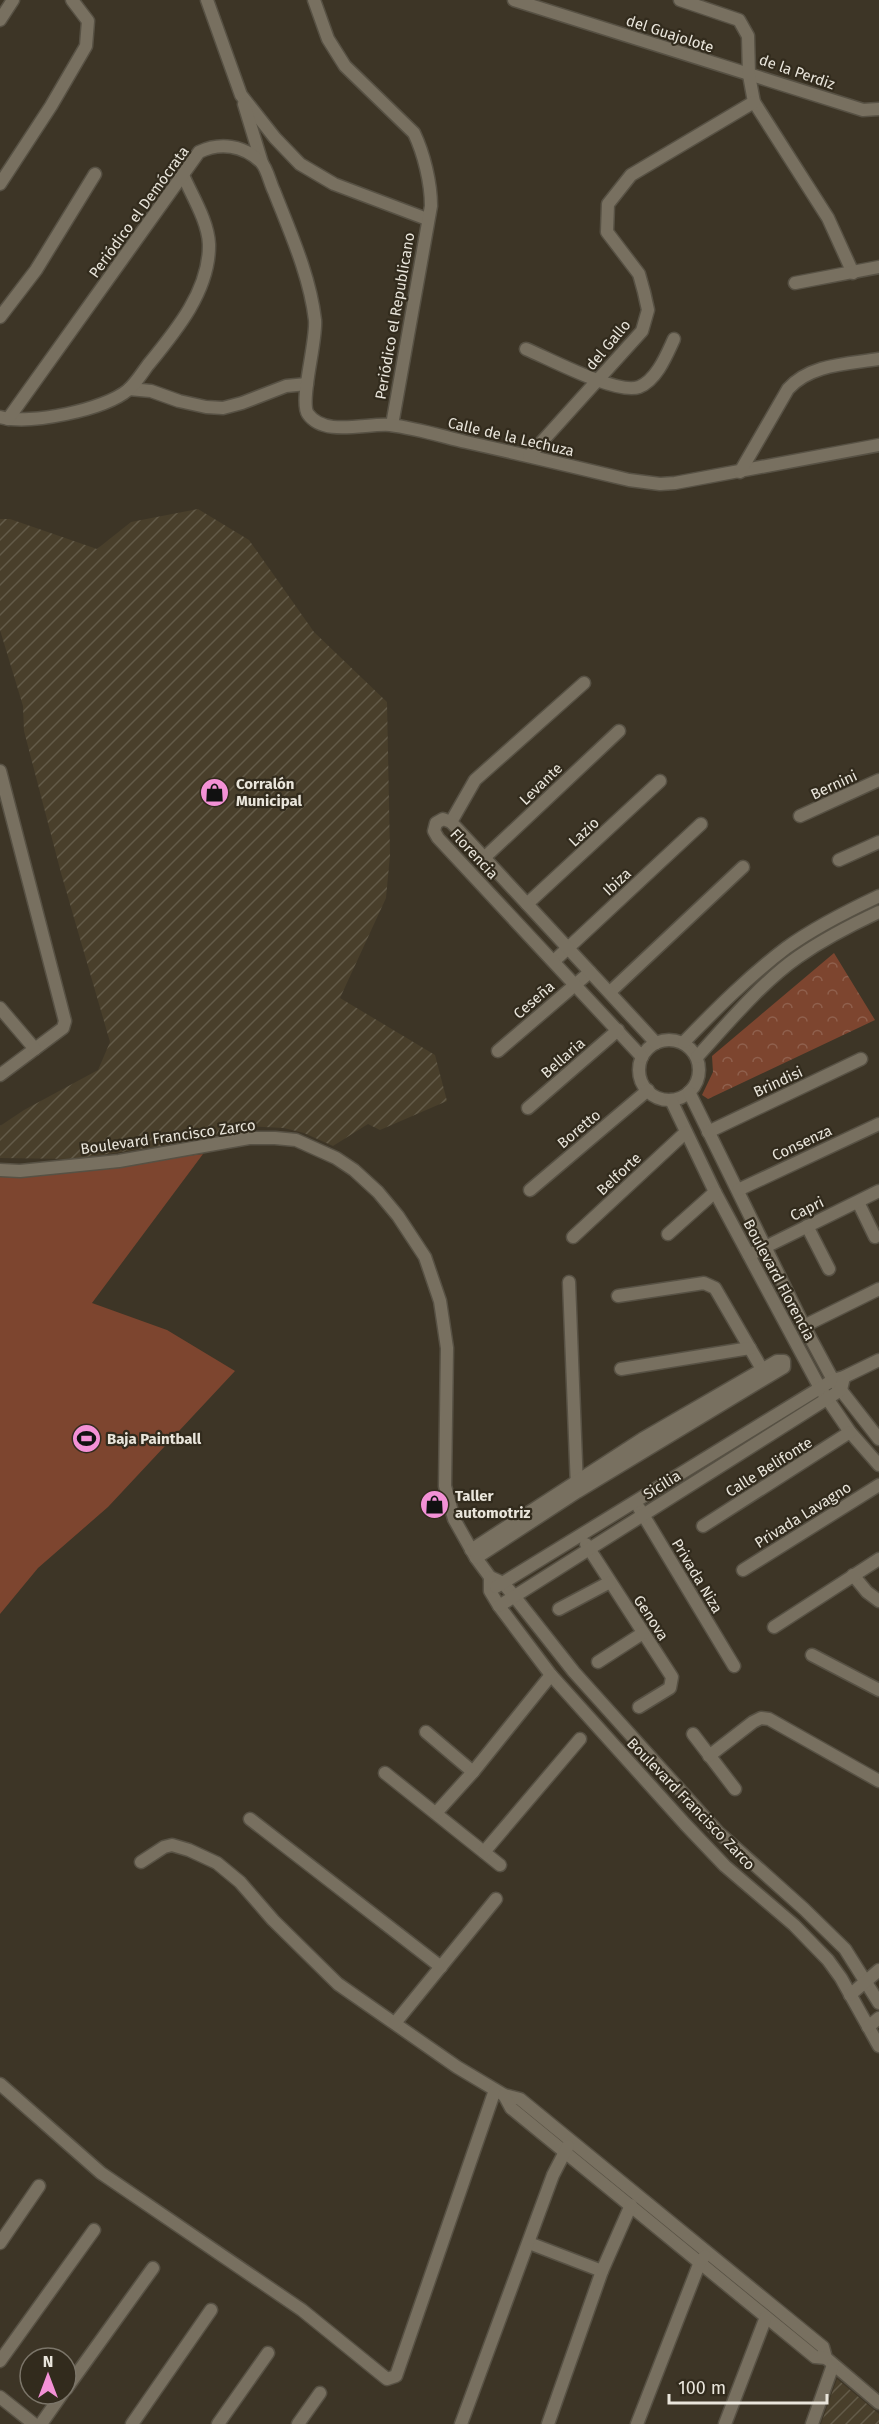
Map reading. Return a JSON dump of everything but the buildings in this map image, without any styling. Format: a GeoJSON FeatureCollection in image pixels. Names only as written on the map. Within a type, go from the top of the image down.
{"type":"FeatureCollection","features":[{"type":"Feature","properties":{"kind":"street"},"geometry":{"type":"LineString","coordinates":[[0,20],[13,0]]}},
{"type":"Feature","properties":{"kind":"street"},"geometry":{"type":"LineString","coordinates":[[0,184],[51,106],[86,46],[88,21],[72,0]]}},
{"type":"Feature","properties":{"kind":"street","name":"Periódico el Republicano"},"geometry":{"type":"LineString","coordinates":[[207,0],[241,95],[275,138],[300,164],[334,183],[427,219],[392,425]]}},
{"type":"Feature","properties":{"kind":"street"},"geometry":{"type":"LineString","coordinates":[[314,0],[328,39],[345,66],[414,133],[419,143],[431,199],[427,219]]}},
{"type":"Feature","properties":{"kind":"street","name":"del Guajolote"},"geometry":{"type":"LineString","coordinates":[[514,0],[748,75]]}},
{"type":"Feature","properties":{"kind":"street","name":"de la Perdiz"},"geometry":{"type":"LineString","coordinates":[[680,0],[739,20],[748,36],[748,75],[863,110],[879,109]]}},
{"type":"Feature","properties":{"kind":"street"},"geometry":{"type":"LineString","coordinates":[[748,75],[754,102],[828,218],[853,273]]}},
{"type":"Feature","properties":{"kind":"street"},"geometry":{"type":"LineString","coordinates":[[129,389],[151,391],[178,401],[223,408],[286,386],[307,384],[315,342],[315,320],[307,282],[294,242],[262,163],[241,95]]}},
{"type":"Feature","properties":{"kind":"street","name":"del Gallo"},"geometry":{"type":"LineString","coordinates":[[529,456],[642,331],[648,310],[639,274],[608,232],[608,204],[631,176],[754,102]]}},
{"type":"Feature","properties":{"kind":"street","name":"Periódico el Demócrata"},"geometry":{"type":"LineString","coordinates":[[4,418],[199,152],[210,146],[224,144],[262,163]]}},
{"type":"Feature","properties":{"kind":"street"},"geometry":{"type":"LineString","coordinates":[[0,318],[36,270],[94,174]]}},
{"type":"Feature","properties":{"kind":"street"},"geometry":{"type":"LineString","coordinates":[[4,418],[33,418],[80,411],[107,403],[129,389],[164,346],[189,309],[207,270],[209,243],[206,230],[183,175]]}},
{"type":"Feature","properties":{"kind":"street"},"geometry":{"type":"LineString","coordinates":[[795,283],[879,267]]}},
{"type":"Feature","properties":{"kind":"street"},"geometry":{"type":"LineString","coordinates":[[526,349],[597,381],[623,388],[639,387],[649,380],[664,360],[675,339]]}},
{"type":"Feature","properties":{"kind":"street"},"geometry":{"type":"LineString","coordinates":[[740,472],[794,381],[813,370],[879,359]]}},
{"type":"Feature","properties":{"kind":"street","name":"Calle de la Lechuza"},"geometry":{"type":"LineString","coordinates":[[307,384],[306,412],[313,420],[336,427],[392,425],[645,483],[675,483],[879,444]]}},
{"type":"Feature","properties":{"kind":"street"},"geometry":{"type":"LineString","coordinates":[[451,822],[475,780],[584,682]]}},
{"type":"Feature","properties":{"kind":"street","name":"Levante"},"geometry":{"type":"LineString","coordinates":[[484,858],[619,731]]}},
{"type":"Feature","properties":{"kind":"street"},"geometry":{"type":"LineString","coordinates":[[0,771],[65,1021],[63,1028],[0,1075]]}},
{"type":"Feature","properties":{"kind":"street","name":"Bernini"},"geometry":{"type":"LineString","coordinates":[[800,816],[879,780]]}},
{"type":"Feature","properties":{"kind":"street","name":"Lazio"},"geometry":{"type":"LineString","coordinates":[[527,904],[660,781]]}},
{"type":"Feature","properties":{"kind":"street","name":"Florencia"},"geometry":{"type":"LineString","coordinates":[[642,1057],[438,838],[434,831],[436,823],[443,819],[451,822],[656,1043]]}},
{"type":"Feature","properties":{"kind":"street","name":"Ibiza"},"geometry":{"type":"LineString","coordinates":[[554,961],[700,824]]}},
{"type":"Feature","properties":{"kind":"street"},"geometry":{"type":"LineString","coordinates":[[839,860],[879,842]]}},
{"type":"Feature","properties":{"kind":"street"},"geometry":{"type":"LineString","coordinates":[[610,992],[743,867]]}},
{"type":"Feature","properties":{"kind":"street"},"geometry":{"type":"LineString","coordinates":[[684,1042],[736,990],[787,947],[821,925],[879,896]]}},
{"type":"Feature","properties":{"kind":"street"},"geometry":{"type":"LineString","coordinates":[[697,1057],[750,1000],[796,958],[827,938],[879,912]]}},
{"type":"Feature","properties":{"kind":"street","name":"Ceseña"},"geometry":{"type":"LineString","coordinates":[[498,1051],[590,972]]}},
{"type":"Feature","properties":{"kind":"street"},"geometry":{"type":"LineString","coordinates":[[0,1008],[35,1049]]}},
{"type":"Feature","properties":{"kind":"street","name":"Bellaria"},"geometry":{"type":"LineString","coordinates":[[528,1108],[618,1030]]}},
{"type":"Feature","properties":{"kind":"street"},"geometry":{"type":"LineString","coordinates":[[666,1040],[684,1042],[697,1057],[699,1076],[689,1092],[671,1100],[661,1098],[648,1090],[640,1077],[639,1067],[642,1057],[656,1043],[666,1040]]}},
{"type":"Feature","properties":{"kind":"street","name":"Brindisi"},"geometry":{"type":"LineString","coordinates":[[708,1132],[861,1059]]}},
{"type":"Feature","properties":{"kind":"street","name":"Boretto"},"geometry":{"type":"LineString","coordinates":[[530,1190],[648,1090]]}},
{"type":"Feature","properties":{"kind":"street","name":"Boulevard Florencia"},"geometry":{"type":"LineString","coordinates":[[689,1092],[804,1326],[838,1378],[841,1390],[876,1431]]}},
{"type":"Feature","properties":{"kind":"street","name":"Boulevard Florencia"},"geometry":{"type":"LineString","coordinates":[[671,1100],[715,1192],[820,1388],[850,1432],[879,1465]]}},
{"type":"Feature","properties":{"kind":"street","name":"Consenza"},"geometry":{"type":"LineString","coordinates":[[738,1190],[879,1124]]}},
{"type":"Feature","properties":{"kind":"street","name":"Belforte"},"geometry":{"type":"LineString","coordinates":[[573,1237],[686,1132]]}},
{"type":"Feature","properties":{"kind":"street","name":"Boulevard Francisco Zarco"},"geometry":{"type":"LineString","coordinates":[[0,1170],[20,1171],[119,1161],[249,1138],[275,1138],[296,1140],[313,1146],[354,1170],[378,1192],[416,1241],[425,1257],[440,1301],[447,1348],[445,1486],[454,1519],[474,1554],[490,1577],[503,1583],[574,1672],[718,1832],[845,1949],[879,2002]]}},
{"type":"Feature","properties":{"kind":"street","name":"Capri"},"geometry":{"type":"LineString","coordinates":[[749,1255],[879,1191]]}},
{"type":"Feature","properties":{"kind":"street"},"geometry":{"type":"LineString","coordinates":[[668,1234],[715,1192]]}},
{"type":"Feature","properties":{"kind":"street"},"geometry":{"type":"LineString","coordinates":[[858,1202],[875,1237]]}},
{"type":"Feature","properties":{"kind":"street"},"geometry":{"type":"LineString","coordinates":[[807,1226],[829,1269]]}},
{"type":"Feature","properties":{"kind":"street"},"geometry":{"type":"LineString","coordinates":[[569,1282],[577,1487]]}},
{"type":"Feature","properties":{"kind":"street"},"geometry":{"type":"LineString","coordinates":[[474,1554],[577,1487],[764,1373],[715,1288],[709,1284],[618,1296]]}},
{"type":"Feature","properties":{"kind":"street"},"geometry":{"type":"LineString","coordinates":[[804,1326],[879,1289]]}},
{"type":"Feature","properties":{"kind":"street"},"geometry":{"type":"LineString","coordinates":[[621,1369],[750,1348]]}},
{"type":"Feature","properties":{"kind":"street","name":"Sicilia"},"geometry":{"type":"LineString","coordinates":[[490,1591],[820,1388],[879,1360]]}},
{"type":"Feature","properties":{"kind":"street","name":"Sicilia"},"geometry":{"type":"LineString","coordinates":[[498,1606],[841,1390]]}},
{"type":"Feature","properties":{"kind":"street","name":"Calle Belifonte"},"geometry":{"type":"LineString","coordinates":[[703,1526],[850,1432]]}},
{"type":"Feature","properties":{"kind":"street","name":"Privada Lavagno"},"geometry":{"type":"LineString","coordinates":[[743,1570],[879,1485]]}},
{"type":"Feature","properties":{"kind":"street","name":"Privada Niza"},"geometry":{"type":"LineString","coordinates":[[635,1502],[734,1666]]}},
{"type":"Feature","properties":{"kind":"street","name":"Genova"},"geometry":{"type":"LineString","coordinates":[[581,1535],[673,1680],[666,1690],[639,1707]]}},
{"type":"Feature","properties":{"kind":"street"},"geometry":{"type":"LineString","coordinates":[[774,1627],[879,1559]]}},
{"type":"Feature","properties":{"kind":"street"},"geometry":{"type":"LineString","coordinates":[[853,1575],[867,1592],[879,1601]]}},
{"type":"Feature","properties":{"kind":"street","name":"Boulevard Francisco Zarco"},"geometry":{"type":"LineString","coordinates":[[490,1577],[490,1591],[498,1606],[551,1675],[725,1866],[813,1942],[841,1978],[879,2046]]}},
{"type":"Feature","properties":{"kind":"street"},"geometry":{"type":"LineString","coordinates":[[559,1609],[610,1582]]}},
{"type":"Feature","properties":{"kind":"street"},"geometry":{"type":"LineString","coordinates":[[598,1662],[643,1633]]}},
{"type":"Feature","properties":{"kind":"street"},"geometry":{"type":"LineString","coordinates":[[812,1655],[879,1690]]}},
{"type":"Feature","properties":{"kind":"street"},"geometry":{"type":"LineString","coordinates":[[436,1813],[473,1772],[551,1675]]}},
{"type":"Feature","properties":{"kind":"street"},"geometry":{"type":"LineString","coordinates":[[709,1756],[753,1722],[761,1718],[769,1719],[879,1781]]}},
{"type":"Feature","properties":{"kind":"street"},"geometry":{"type":"LineString","coordinates":[[426,1732],[473,1772]]}},
{"type":"Feature","properties":{"kind":"street"},"geometry":{"type":"LineString","coordinates":[[693,1734],[735,1789]]}},
{"type":"Feature","properties":{"kind":"street"},"geometry":{"type":"LineString","coordinates":[[484,1852],[580,1739]]}},
{"type":"Feature","properties":{"kind":"street"},"geometry":{"type":"LineString","coordinates":[[385,1773],[500,1865]]}},
{"type":"Feature","properties":{"kind":"street"},"geometry":{"type":"LineString","coordinates":[[250,1819],[441,1967]]}},
{"type":"Feature","properties":{"kind":"street"},"geometry":{"type":"LineString","coordinates":[[141,1862],[164,1847],[172,1845],[217,1863],[240,1882],[273,1920],[338,1984],[499,2092],[520,2099],[572,2140],[704,2258],[766,2318],[815,2357],[830,2362],[879,2403]]}},
{"type":"Feature","properties":{"kind":"street"},"geometry":{"type":"LineString","coordinates":[[395,2023],[496,1899]]}},
{"type":"Feature","properties":{"kind":"street"},"geometry":{"type":"LineString","coordinates":[[850,1995],[879,1970]]}},
{"type":"Feature","properties":{"kind":"street"},"geometry":{"type":"LineString","coordinates":[[868,2027],[879,2018]]}},
{"type":"Feature","properties":{"kind":"street"},"geometry":{"type":"LineString","coordinates":[[0,2084],[101,2173],[302,2310],[387,2379],[396,2376],[499,2092]]}},
{"type":"Feature","properties":{"kind":"street"},"geometry":{"type":"LineString","coordinates":[[499,2092],[511,2109],[631,2205],[823,2347],[830,2362],[812,2424]]}},
{"type":"Feature","properties":{"kind":"street"},"geometry":{"type":"LineString","coordinates":[[461,2424],[553,2175],[572,2140]]}},
{"type":"Feature","properties":{"kind":"street"},"geometry":{"type":"LineString","coordinates":[[0,2243],[39,2186]]}},
{"type":"Feature","properties":{"kind":"street"},"geometry":{"type":"LineString","coordinates":[[548,2424],[602,2271],[631,2205]]}},
{"type":"Feature","properties":{"kind":"street"},"geometry":{"type":"LineString","coordinates":[[0,2361],[94,2230]]}},
{"type":"Feature","properties":{"kind":"street"},"geometry":{"type":"LineString","coordinates":[[529,2243],[602,2271]]}},
{"type":"Feature","properties":{"kind":"street"},"geometry":{"type":"LineString","coordinates":[[637,2424],[704,2258]]}},
{"type":"Feature","properties":{"kind":"street"},"geometry":{"type":"LineString","coordinates":[[78,2372],[153,2268]]}},
{"type":"Feature","properties":{"kind":"street"},"geometry":{"type":"LineString","coordinates":[[132,2424],[211,2310]]}},
{"type":"Feature","properties":{"kind":"street"},"geometry":{"type":"LineString","coordinates":[[725,2424],[766,2318]]}},
{"type":"Feature","properties":{"kind":"street"},"geometry":{"type":"LineString","coordinates":[[218,2424],[268,2353]]}},
{"type":"Feature","properties":{"kind":"street"},"geometry":{"type":"LineString","coordinates":[[298,2424],[320,2393]]}},
{"type":"Feature","properties":{"kind":"street"},"geometry":{"type":"LineString","coordinates":[[0,2397],[34,2424]]}},
{"type":"Feature","properties":{"kind":"street"},"geometry":{"type":"LineString","coordinates":[[41,2424],[54,2406]]}},
{"type":"Feature","properties":{"kind":"shaded area","name":"Corralón Municipal"},"geometry":{"type":"Polygon","coordinates":[[[198,509],[249,540],[314,632],[387,702],[390,855],[386,898],[340,998],[435,1055],[447,1101],[380,1130],[368,1124],[333,1146],[304,1133],[284,1128],[246,1126],[161,1146],[74,1159],[0,1158],[0,1126],[24,1110],[98,1070],[110,1042],[61,873],[24,731],[23,706],[0,630],[0,519],[10,519],[97,549],[131,522],[198,509]]]}},
{"type":"Feature","properties":{"kind":"shaded area"},"geometry":{"type":"Polygon","coordinates":[[[837,2379],[879,2414],[879,2424],[821,2424],[837,2379]]]}},
{"type":"Feature","properties":{"kind":"green space"},"geometry":{"type":"Polygon","coordinates":[[[834,953],[875,1020],[708,1099],[702,1095],[713,1072],[712,1056],[834,953]]]}},
{"type":"Feature","properties":{"kind":"green space","name":"Baja Paintball"},"geometry":{"type":"Polygon","coordinates":[[[203,1154],[92,1303],[167,1330],[235,1371],[108,1507],[38,1568],[0,1614],[0,1176],[32,1176],[203,1154]]]}},
{"type":"Feature","properties":{"kind":"place","name":"Corralón Municipal"},"geometry":{"type":"Point","coordinates":[215,793]}},
{"type":"Feature","properties":{"kind":"place","name":"Baja Paintball"},"geometry":{"type":"Point","coordinates":[86,1439]}},
{"type":"Feature","properties":{"kind":"place","name":"Taller automotriz"},"geometry":{"type":"Point","coordinates":[434,1505]}}]}
